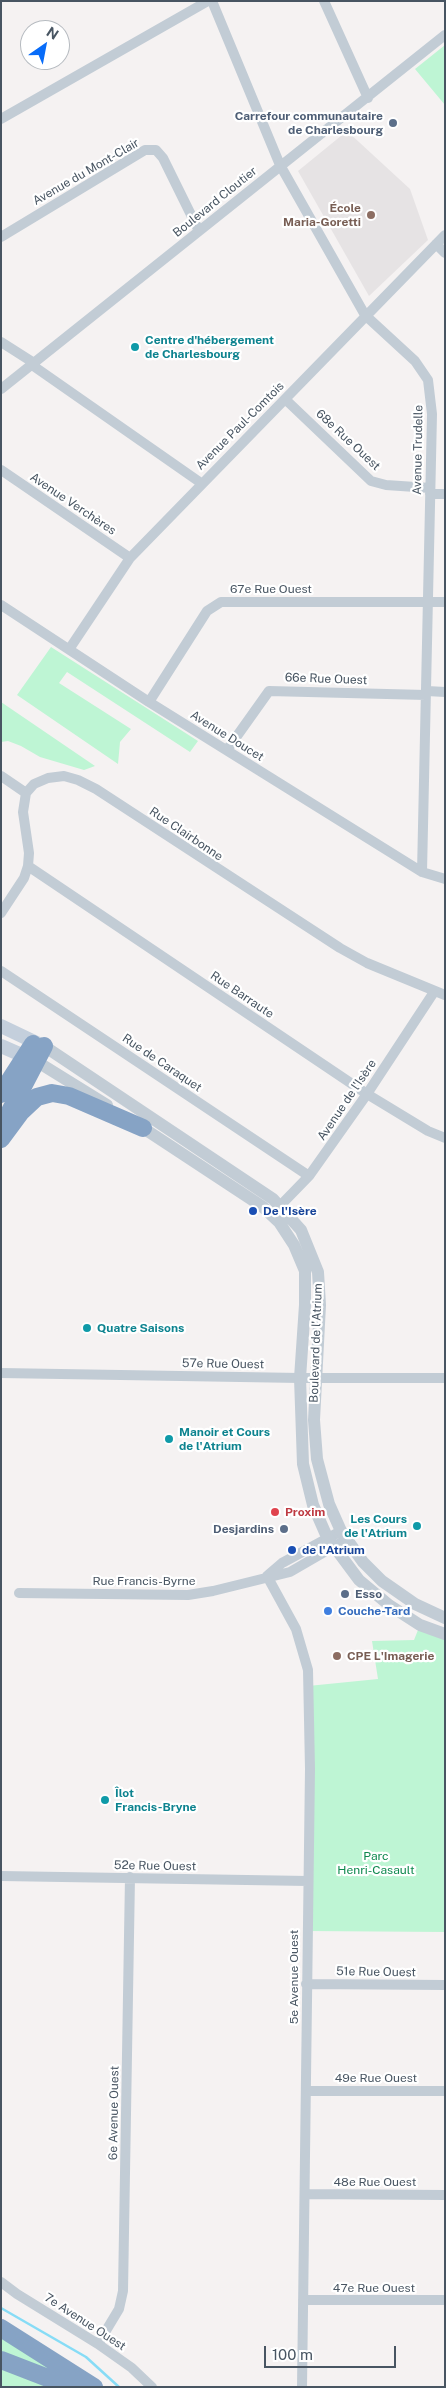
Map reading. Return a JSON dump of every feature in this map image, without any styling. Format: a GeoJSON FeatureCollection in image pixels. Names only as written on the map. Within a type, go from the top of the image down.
{"type":"FeatureCollection","features":[{"type":"Feature","properties":{"kind":"highway"},"geometry":{"type":"LineString","coordinates":[[1,1094],[35,1051]]}},
{"type":"Feature","properties":{"kind":"highway"},"geometry":{"type":"LineString","coordinates":[[1,1128],[35,1051]]}},
{"type":"Feature","properties":{"kind":"highway"},"geometry":{"type":"LineString","coordinates":[[1,1139],[21,1112],[37,1097],[52,1093],[69,1096],[143,1128]]}},
{"type":"Feature","properties":{"kind":"highway"},"geometry":{"type":"LineString","coordinates":[[1,2328],[94,2387]]}},
{"type":"Feature","properties":{"kind":"highway"},"geometry":{"type":"LineString","coordinates":[[1,2360],[71,2387]]}},
{"type":"Feature","properties":{"kind":"main road","name":"Boulevard de l'Atrium"},"geometry":{"type":"LineString","coordinates":[[1,1026],[35,1051]]}},
{"type":"Feature","properties":{"kind":"main road","name":"Boulevard de l'Atrium"},"geometry":{"type":"LineString","coordinates":[[1,1046],[35,1051]]}},
{"type":"Feature","properties":{"kind":"street"},"geometry":{"type":"LineString","coordinates":[[1,119],[210,1]]}},
{"type":"Feature","properties":{"kind":"street","name":"Avenue Trudelle"},"geometry":{"type":"LineString","coordinates":[[210,1],[280,166],[365,315],[415,361],[428,380],[432,414],[422,872]]}},
{"type":"Feature","properties":{"kind":"street"},"geometry":{"type":"LineString","coordinates":[[324,1],[368,98]]}},
{"type":"Feature","properties":{"kind":"street","name":"Boulevard Cloutier"},"geometry":{"type":"LineString","coordinates":[[1,389],[445,35]]}},
{"type":"Feature","properties":{"kind":"street","name":"Avenue du Mont-Clair"},"geometry":{"type":"LineString","coordinates":[[1,237],[145,150],[156,150],[164,158],[199,231]]}},
{"type":"Feature","properties":{"kind":"street","name":"Avenue Paul-Comtois"},"geometry":{"type":"LineString","coordinates":[[70,648],[130,558],[445,235]]}},
{"type":"Feature","properties":{"kind":"street"},"geometry":{"type":"LineString","coordinates":[[436,244],[445,253]]}},
{"type":"Feature","properties":{"kind":"street"},"geometry":{"type":"LineString","coordinates":[[1,342],[202,483]]}},
{"type":"Feature","properties":{"kind":"street","name":"68e Rue Ouest"},"geometry":{"type":"LineString","coordinates":[[285,399],[371,481],[386,486],[445,494]]}},
{"type":"Feature","properties":{"kind":"street","name":"Avenue Verchères"},"geometry":{"type":"LineString","coordinates":[[1,470],[130,558]]}},
{"type":"Feature","properties":{"kind":"street","name":"67e Rue Ouest"},"geometry":{"type":"LineString","coordinates":[[149,702],[208,611],[220,602],[445,602]]}},
{"type":"Feature","properties":{"kind":"street","name":"Avenue Doucet"},"geometry":{"type":"LineString","coordinates":[[1,605],[70,648],[149,702],[422,872],[445,879]]}},
{"type":"Feature","properties":{"kind":"street","name":"66e Rue Ouest"},"geometry":{"type":"LineString","coordinates":[[227,750],[269,691],[445,692]]}},
{"type":"Feature","properties":{"kind":"street"},"geometry":{"type":"LineString","coordinates":[[1,776],[26,793],[23,812],[29,853],[28,866],[24,878],[1,913]]}},
{"type":"Feature","properties":{"kind":"street","name":"Rue Clairbonne"},"geometry":{"type":"LineString","coordinates":[[26,793],[34,784],[48,778],[64,776],[78,780],[96,789],[340,948],[368,963],[445,995]]}},
{"type":"Feature","properties":{"kind":"street","name":"Rue Barraute"},"geometry":{"type":"LineString","coordinates":[[28,866],[367,1094],[428,1131],[445,1138]]}},
{"type":"Feature","properties":{"kind":"street","name":"Rue de Caraquet"},"geometry":{"type":"LineString","coordinates":[[1,971],[310,1176]]}},
{"type":"Feature","properties":{"kind":"street","name":"Avenue de l'Isère"},"geometry":{"type":"LineString","coordinates":[[276,1211],[310,1176],[434,992]]}},
{"type":"Feature","properties":{"kind":"street","name":"Boulevard de l'Atrium"},"geometry":{"type":"LineString","coordinates":[[35,1051],[143,1128],[263,1206],[276,1211],[300,1230],[318,1272],[320,1305],[314,1378],[314,1420],[317,1459],[329,1504],[344,1535],[363,1562],[382,1581],[415,1604],[445,1618]]}},
{"type":"Feature","properties":{"kind":"street","name":"Boulevard de l'Atrium"},"geometry":{"type":"LineString","coordinates":[[35,1051],[273,1199],[279,1222],[294,1245],[305,1271],[305,1305],[300,1378],[303,1464],[313,1505],[331,1542],[359,1580],[389,1605],[420,1625],[445,1634]]}},
{"type":"Feature","properties":{"kind":"street","name":"57e Rue Ouest"},"geometry":{"type":"LineString","coordinates":[[1,1373],[300,1378],[445,1378]]}},
{"type":"Feature","properties":{"kind":"street","name":"Rue Francis-Byrne"},"geometry":{"type":"LineString","coordinates":[[19,1592],[188,1595],[213,1591],[267,1576],[290,1572],[331,1542],[344,1535]]}},
{"type":"Feature","properties":{"kind":"street","name":"5e Avenue Ouest"},"geometry":{"type":"LineString","coordinates":[[267,1576],[296,1629],[308,1670],[310,1770],[302,2387]]}},
{"type":"Feature","properties":{"kind":"street","name":"52e Rue Ouest"},"geometry":{"type":"LineString","coordinates":[[1,1876],[308,1881]]}},
{"type":"Feature","properties":{"kind":"street","name":"6e Avenue Ouest"},"geometry":{"type":"LineString","coordinates":[[98,2344],[119,2309],[123,2291],[130,1877]]}},
{"type":"Feature","properties":{"kind":"street","name":"51e Rue Ouest"},"geometry":{"type":"LineString","coordinates":[[306,1984],[445,1985]]}},
{"type":"Feature","properties":{"kind":"street","name":"49e Rue Ouest"},"geometry":{"type":"LineString","coordinates":[[307,2091],[445,2091]]}},
{"type":"Feature","properties":{"kind":"street","name":"48e Rue Ouest"},"geometry":{"type":"LineString","coordinates":[[305,2194],[445,2195]]}},
{"type":"Feature","properties":{"kind":"street","name":"7e Avenue Ouest"},"geometry":{"type":"LineString","coordinates":[[1,2282],[98,2344],[132,2368],[152,2387]]}},
{"type":"Feature","properties":{"kind":"street","name":"47e Rue Ouest"},"geometry":{"type":"LineString","coordinates":[[303,2300],[445,2300]]}},
{"type":"Feature","properties":{"kind":"shaded area","name":"École Maria-Goretti"},"geometry":{"type":"Polygon","coordinates":[[[347,131],[410,189],[428,240],[369,296],[298,171],[347,131]]]}},
{"type":"Feature","properties":{"kind":"green space"},"geometry":{"type":"Polygon","coordinates":[[[445,45],[445,105],[415,69],[445,45]]]}},
{"type":"Feature","properties":{"kind":"green space"},"geometry":{"type":"Polygon","coordinates":[[[51,647],[198,741],[190,752],[67,672],[59,683],[131,729],[120,742],[118,764],[17,695],[51,647]]]}},
{"type":"Feature","properties":{"kind":"green space"},"geometry":{"type":"Polygon","coordinates":[[[1,702],[95,766],[84,770],[40,757],[8,741],[1,742],[1,702]]]}},
{"type":"Feature","properties":{"kind":"green space","name":"Parc Henri-Casault"},"geometry":{"type":"Polygon","coordinates":[[[420,1625],[445,1634],[445,1932],[307,1931],[308,1686],[378,1679],[372,1641],[414,1640],[420,1625]]]}},
{"type":"Feature","properties":{"kind":"green space"},"geometry":{"type":"Polygon","coordinates":[[[1,2333],[39,2357],[56,2375],[1,2353],[1,2333]]]}},
{"type":"Feature","properties":{"kind":"green space"},"geometry":{"type":"Polygon","coordinates":[[[1,2367],[55,2387],[1,2387],[1,2367]]]}},
{"type":"Feature","properties":{"kind":"waterway"},"geometry":{"type":"LineString","coordinates":[[1,2308],[86,2357],[119,2387]]}},
{"type":"Feature","properties":{"kind":"place","name":"Carrefour communautaire de Charlesbourg"},"geometry":{"type":"Point","coordinates":[393,123]}},
{"type":"Feature","properties":{"kind":"place","name":"École Maria-Goretti"},"geometry":{"type":"Point","coordinates":[371,215]}},
{"type":"Feature","properties":{"kind":"place","name":"Centre d'hébergement de Charlesbourg"},"geometry":{"type":"Point","coordinates":[135,347]}},
{"type":"Feature","properties":{"kind":"place","name":"De l'Isère"},"geometry":{"type":"Point","coordinates":[253,1211]}},
{"type":"Feature","properties":{"kind":"place","name":"Quatre Saisons"},"geometry":{"type":"Point","coordinates":[87,1328]}},
{"type":"Feature","properties":{"kind":"place","name":"Manoir et Cours de l'Atrium"},"geometry":{"type":"Point","coordinates":[169,1439]}},
{"type":"Feature","properties":{"kind":"place","name":"Proxim"},"geometry":{"type":"Point","coordinates":[275,1512]}},
{"type":"Feature","properties":{"kind":"place","name":"Les Cours de l'Atrium"},"geometry":{"type":"Point","coordinates":[417,1526]}},
{"type":"Feature","properties":{"kind":"place","name":"Desjardins"},"geometry":{"type":"Point","coordinates":[284,1529]}},
{"type":"Feature","properties":{"kind":"place","name":"de l'Atrium"},"geometry":{"type":"Point","coordinates":[292,1550]}},
{"type":"Feature","properties":{"kind":"place","name":"Esso"},"geometry":{"type":"Point","coordinates":[345,1594]}},
{"type":"Feature","properties":{"kind":"place","name":"Couche-Tard"},"geometry":{"type":"Point","coordinates":[328,1611]}},
{"type":"Feature","properties":{"kind":"place","name":"CPE L'Imagerie"},"geometry":{"type":"Point","coordinates":[337,1656]}},
{"type":"Feature","properties":{"kind":"place","name":"Îlot Francis-Bryne"},"geometry":{"type":"Point","coordinates":[105,1800]}}]}
